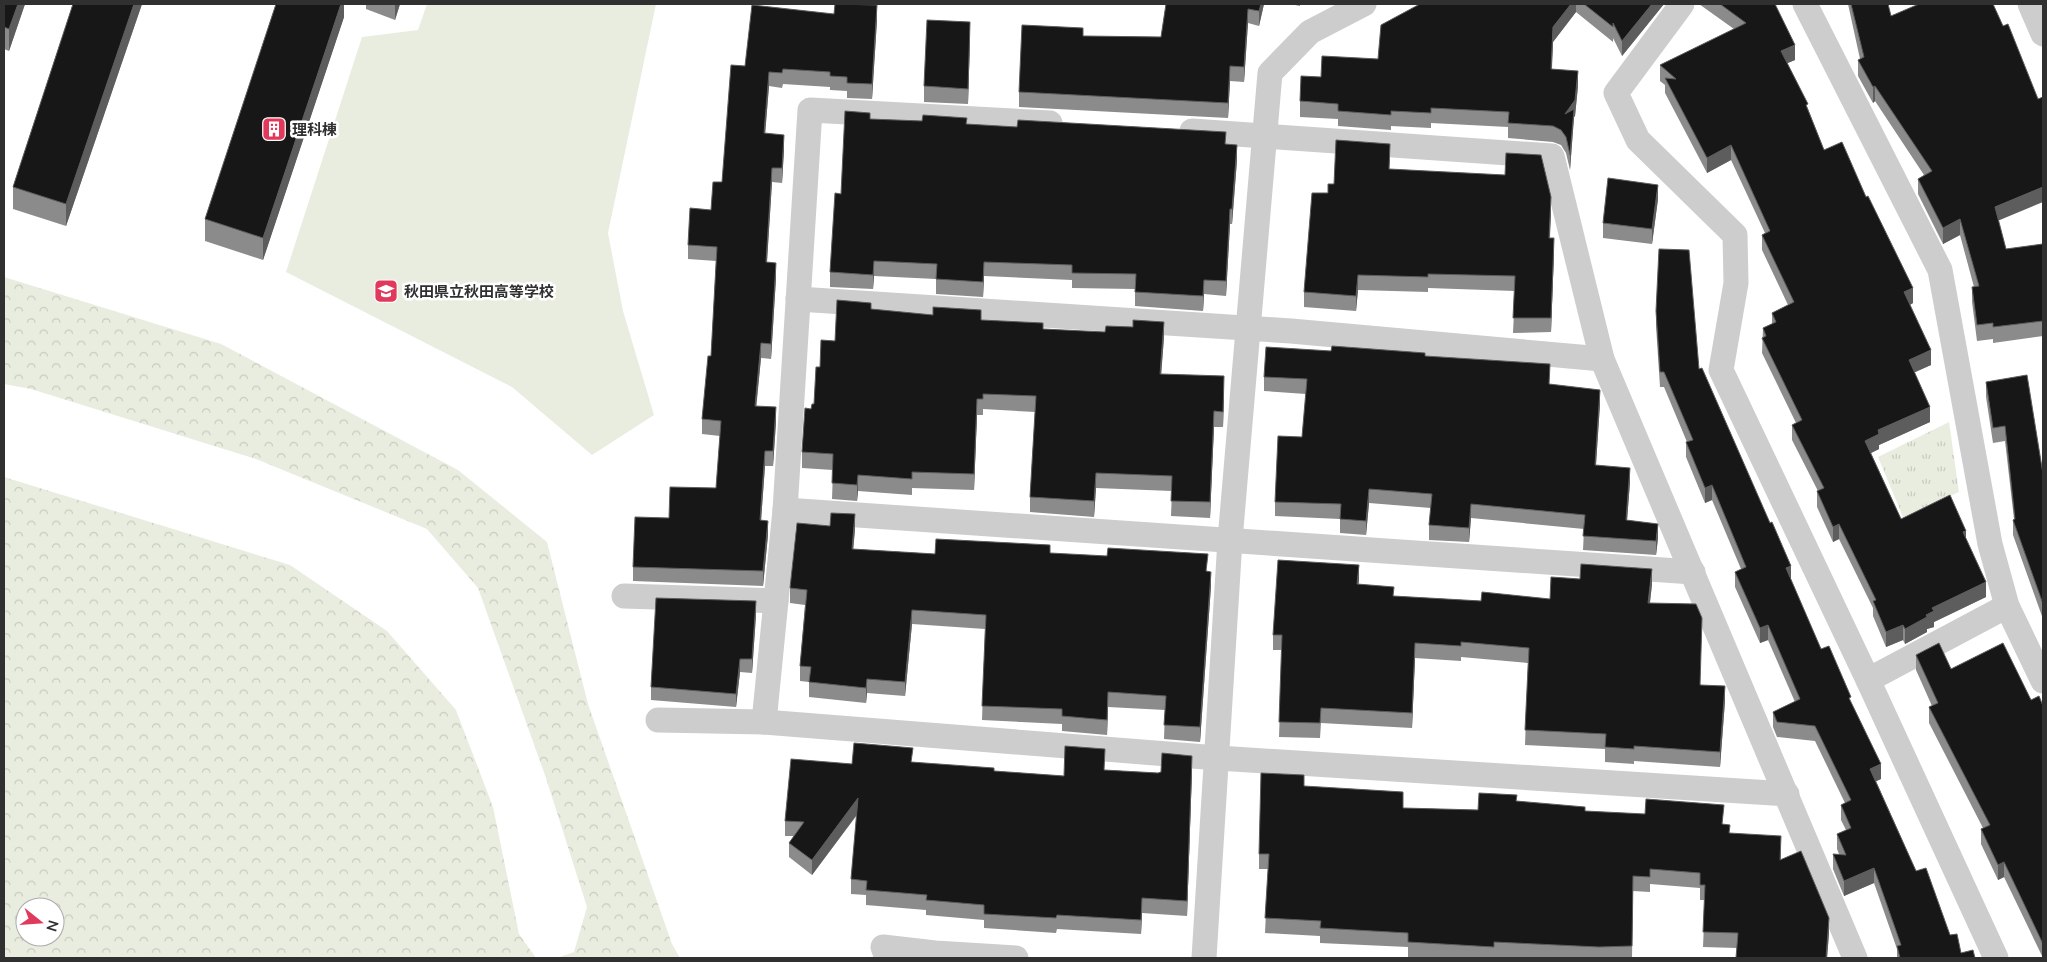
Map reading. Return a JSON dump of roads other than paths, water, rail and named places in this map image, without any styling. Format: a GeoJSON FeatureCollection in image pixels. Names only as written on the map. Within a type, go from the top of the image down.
{"type":"FeatureCollection","features":[{"type":"Feature","properties":{"kind":"street"},"geometry":{"type":"LineString","coordinates":[[1204,958],[1218,758],[1230,540],[1263,136],[1270,73],[1310,32],[1364,4]]}},
{"type":"Feature","properties":{"kind":"street"},"geometry":{"type":"LineString","coordinates":[[1682,4],[1616,93],[1638,140],[1735,235],[1736,283],[1721,370],[1868,680],[1996,958]]}},
{"type":"Feature","properties":{"kind":"street"},"geometry":{"type":"LineString","coordinates":[[1805,4],[1940,270],[1990,544],[2007,606],[2043,681]]}},
{"type":"Feature","properties":{"kind":"street"},"geometry":{"type":"LineString","coordinates":[[2030,4],[2043,34]]}},
{"type":"Feature","properties":{"kind":"street"},"geometry":{"type":"LineString","coordinates":[[764,722],[785,510],[810,110],[1076,124]]}},
{"type":"Feature","properties":{"kind":"street"},"geometry":{"type":"LineString","coordinates":[[1165,129],[1552,156],[1602,359],[1855,958]]}},
{"type":"Feature","properties":{"kind":"street"},"geometry":{"type":"LineString","coordinates":[[798,299],[1291,331],[1602,359]]}},
{"type":"Feature","properties":{"kind":"street"},"geometry":{"type":"LineString","coordinates":[[785,510],[1693,572]]}},
{"type":"Feature","properties":{"kind":"street"},"geometry":{"type":"LineString","coordinates":[[624,596],[776,601]]}},
{"type":"Feature","properties":{"kind":"street"},"geometry":{"type":"LineString","coordinates":[[1868,680],[2007,606]]}},
{"type":"Feature","properties":{"kind":"street"},"geometry":{"type":"LineString","coordinates":[[658,720],[764,722],[1218,758],[1787,794]]}},
{"type":"Feature","properties":{"kind":"street"},"geometry":{"type":"LineString","coordinates":[[887,958],[883,947],[935,954],[1016,958]]}},
{"type":"Feature","properties":{"kind":"place","name":"理科棟"},"geometry":{"type":"Point","coordinates":[274,129]}},
{"type":"Feature","properties":{"kind":"place","name":"秋田県立秋田高等学校"},"geometry":{"type":"Point","coordinates":[386,291]}}]}
